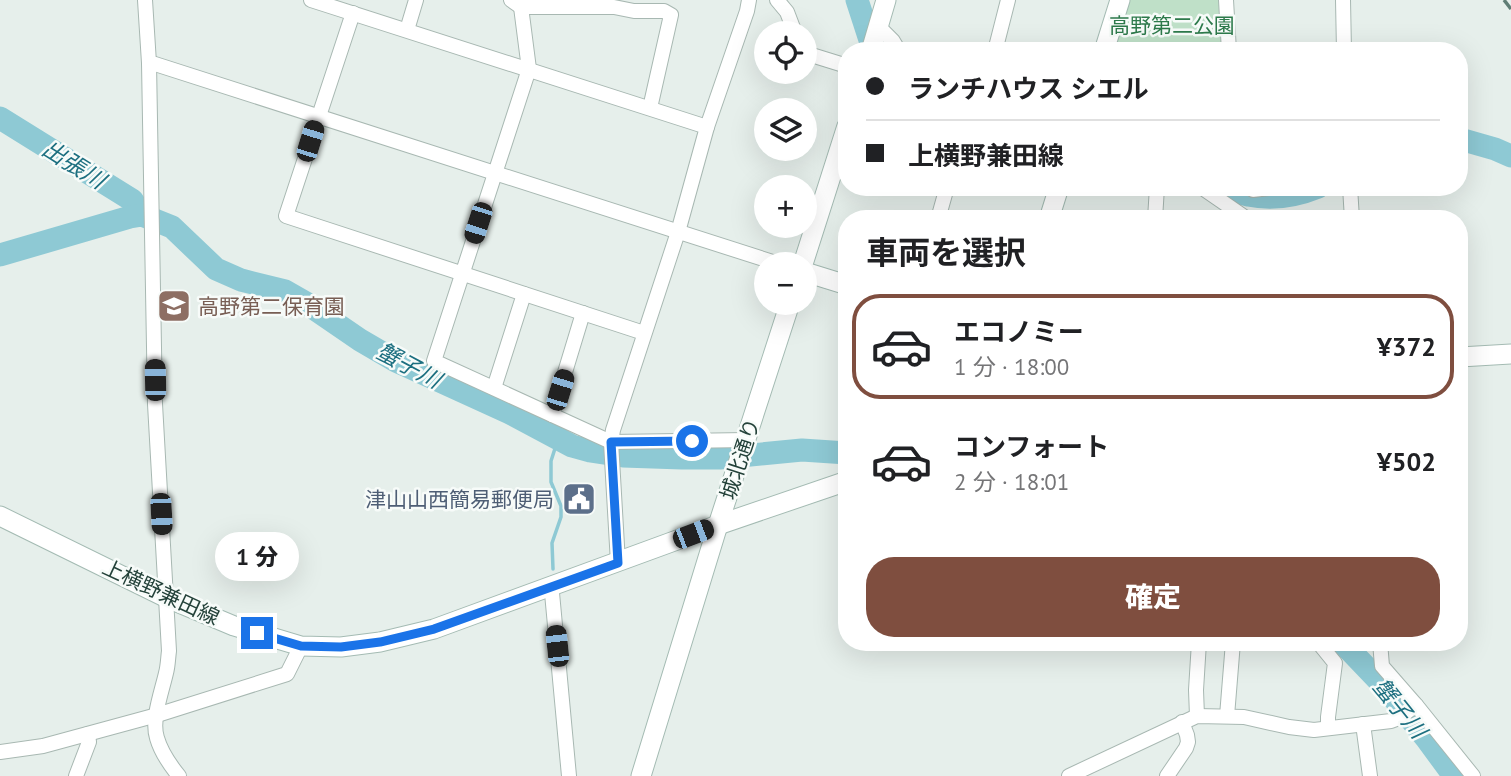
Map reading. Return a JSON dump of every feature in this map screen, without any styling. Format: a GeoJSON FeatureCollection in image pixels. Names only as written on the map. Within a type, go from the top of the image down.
{"type":"FeatureCollection","features":[{"type":"Feature","properties":{"kind":"main road"},"geometry":{"type":"LineString","coordinates":[[874,42],[887,0]]}},
{"type":"Feature","properties":{"kind":"main road"},"geometry":{"type":"LineString","coordinates":[[1107,42],[1120,0]]}},
{"type":"Feature","properties":{"kind":"main road"},"geometry":{"type":"LineString","coordinates":[[807,252],[838,154]]}},
{"type":"Feature","properties":{"kind":"main road"},"geometry":{"type":"LineString","coordinates":[[817,276],[838,282]]}},
{"type":"Feature","properties":{"kind":"main road","name":"城北通り"},"geometry":{"type":"LineString","coordinates":[[640,776],[786,315]]}},
{"type":"Feature","properties":{"kind":"main road"},"geometry":{"type":"LineString","coordinates":[[1468,357],[1511,355]]}},
{"type":"Feature","properties":{"kind":"main road","name":"上横野兼田線"},"geometry":{"type":"LineString","coordinates":[[0,516],[165,597],[234,626],[301,646],[341,647],[380,642],[434,629],[838,484]]}},
{"type":"Feature","properties":{"kind":"street"},"geometry":{"type":"LineString","coordinates":[[145,0],[149,63],[155,404],[169,651],[156,731],[167,761],[179,776]]}},
{"type":"Feature","properties":{"kind":"street"},"geometry":{"type":"LineString","coordinates":[[312,0],[707,127]]}},
{"type":"Feature","properties":{"kind":"street"},"geometry":{"type":"LineString","coordinates":[[407,30],[416,0]]}},
{"type":"Feature","properties":{"kind":"street"},"geometry":{"type":"LineString","coordinates":[[618,563],[611,442],[678,232],[707,127],[749,0]]}},
{"type":"Feature","properties":{"kind":"street"},"geometry":{"type":"LineString","coordinates":[[777,0],[790,21]]}},
{"type":"Feature","properties":{"kind":"street"},"geometry":{"type":"LineString","coordinates":[[997,42],[1008,0]]}},
{"type":"Feature","properties":{"kind":"street"},"geometry":{"type":"LineString","coordinates":[[1226,0],[1228,42]]}},
{"type":"Feature","properties":{"kind":"street"},"geometry":{"type":"LineString","coordinates":[[1342,0],[1344,42]]}},
{"type":"Feature","properties":{"kind":"street"},"geometry":{"type":"LineString","coordinates":[[650,108],[671,15],[664,11],[634,11],[614,7],[516,3],[529,69],[434,361],[611,442],[746,443]]}},
{"type":"Feature","properties":{"kind":"street"},"geometry":{"type":"LineString","coordinates":[[353,13],[286,216],[645,333]]}},
{"type":"Feature","properties":{"kind":"street"},"geometry":{"type":"LineString","coordinates":[[878,27],[894,42]]}},
{"type":"Feature","properties":{"kind":"street"},"geometry":{"type":"LineString","coordinates":[[817,57],[838,63]]}},
{"type":"Feature","properties":{"kind":"street"},"geometry":{"type":"LineString","coordinates":[[149,63],[754,256]]}},
{"type":"Feature","properties":{"kind":"street"},"geometry":{"type":"LineString","coordinates":[[1214,196],[1234,210]]}},
{"type":"Feature","properties":{"kind":"street"},"geometry":{"type":"LineString","coordinates":[[494,388],[524,294]]}},
{"type":"Feature","properties":{"kind":"street"},"geometry":{"type":"LineString","coordinates":[[552,415],[583,313]]}},
{"type":"Feature","properties":{"kind":"street"},"geometry":{"type":"LineString","coordinates":[[550,587],[569,776]]}},
{"type":"Feature","properties":{"kind":"street"},"geometry":{"type":"LineString","coordinates":[[0,752],[43,746],[157,716],[287,674],[301,646]]}},
{"type":"Feature","properties":{"kind":"street"},"geometry":{"type":"LineString","coordinates":[[1197,716],[1198,651]]}},
{"type":"Feature","properties":{"kind":"street"},"geometry":{"type":"LineString","coordinates":[[1227,716],[1232,651]]}},
{"type":"Feature","properties":{"kind":"street"},"geometry":{"type":"LineString","coordinates":[[1325,651],[1335,663],[1328,728]]}},
{"type":"Feature","properties":{"kind":"street"},"geometry":{"type":"LineString","coordinates":[[1381,651],[1382,666],[1473,776]]}},
{"type":"Feature","properties":{"kind":"street"},"geometry":{"type":"LineString","coordinates":[[1069,776],[1197,716],[1244,717],[1314,730],[1391,721],[1414,706]]}},
{"type":"Feature","properties":{"kind":"street"},"geometry":{"type":"LineString","coordinates":[[1167,776],[1188,742],[1182,722]]}},
{"type":"Feature","properties":{"kind":"street"},"geometry":{"type":"LineString","coordinates":[[1363,724],[1370,776]]}},
{"type":"Feature","properties":{"kind":"street"},"geometry":{"type":"LineString","coordinates":[[76,776],[89,742],[88,734]]}},
{"type":"Feature","properties":{"kind":"green space","name":"高野第二公園"},"geometry":{"type":"Polygon","coordinates":[[[1130,0],[1221,0],[1223,42],[1116,42],[1130,0]]]}},
{"type":"Feature","properties":{"kind":"waterway"},"geometry":{"type":"LineString","coordinates":[[857,0],[871,42]]}},
{"type":"Feature","properties":{"kind":"waterway","name":"出張川"},"geometry":{"type":"LineString","coordinates":[[0,118],[132,200],[142,215]]}},
{"type":"Feature","properties":{"kind":"waterway"},"geometry":{"type":"LineString","coordinates":[[1468,141],[1511,156]]}},
{"type":"Feature","properties":{"kind":"waterway"},"geometry":{"type":"LineString","coordinates":[[1259,196],[1284,196]]}},
{"type":"Feature","properties":{"kind":"waterway","name":"蟹子川"},"geometry":{"type":"LineString","coordinates":[[0,255],[142,215],[172,227],[216,269],[241,280],[285,291],[396,361],[510,413],[572,446],[623,456],[682,458],[720,458],[802,450],[838,452]]}},
{"type":"Feature","properties":{"kind":"waterway"},"geometry":{"type":"LineString","coordinates":[[553,569],[552,543],[561,517],[561,506],[551,482],[551,461],[558,439]]}},
{"type":"Feature","properties":{"kind":"waterway","name":"蟹子川"},"geometry":{"type":"LineString","coordinates":[[1351,651],[1384,686],[1454,776]]}},
{"type":"Feature","properties":{"kind":"railway"},"geometry":{"type":"LineString","coordinates":[[1504,0],[1511,9]]}},
{"type":"Feature","properties":{"kind":"place","name":"高野第二保育園"},"geometry":{"type":"Point","coordinates":[174,306]}},
{"type":"Feature","properties":{"kind":"place","name":"津山山西簡易郵便局"},"geometry":{"type":"Point","coordinates":[579,499]}},
{"type":"Feature","properties":{"kind":"route"},"geometry":{"type":"LineString","coordinates":[[257,633],[301,646],[341,647],[380,642],[434,629],[618,563],[611,442],[692,441]]}}]}
